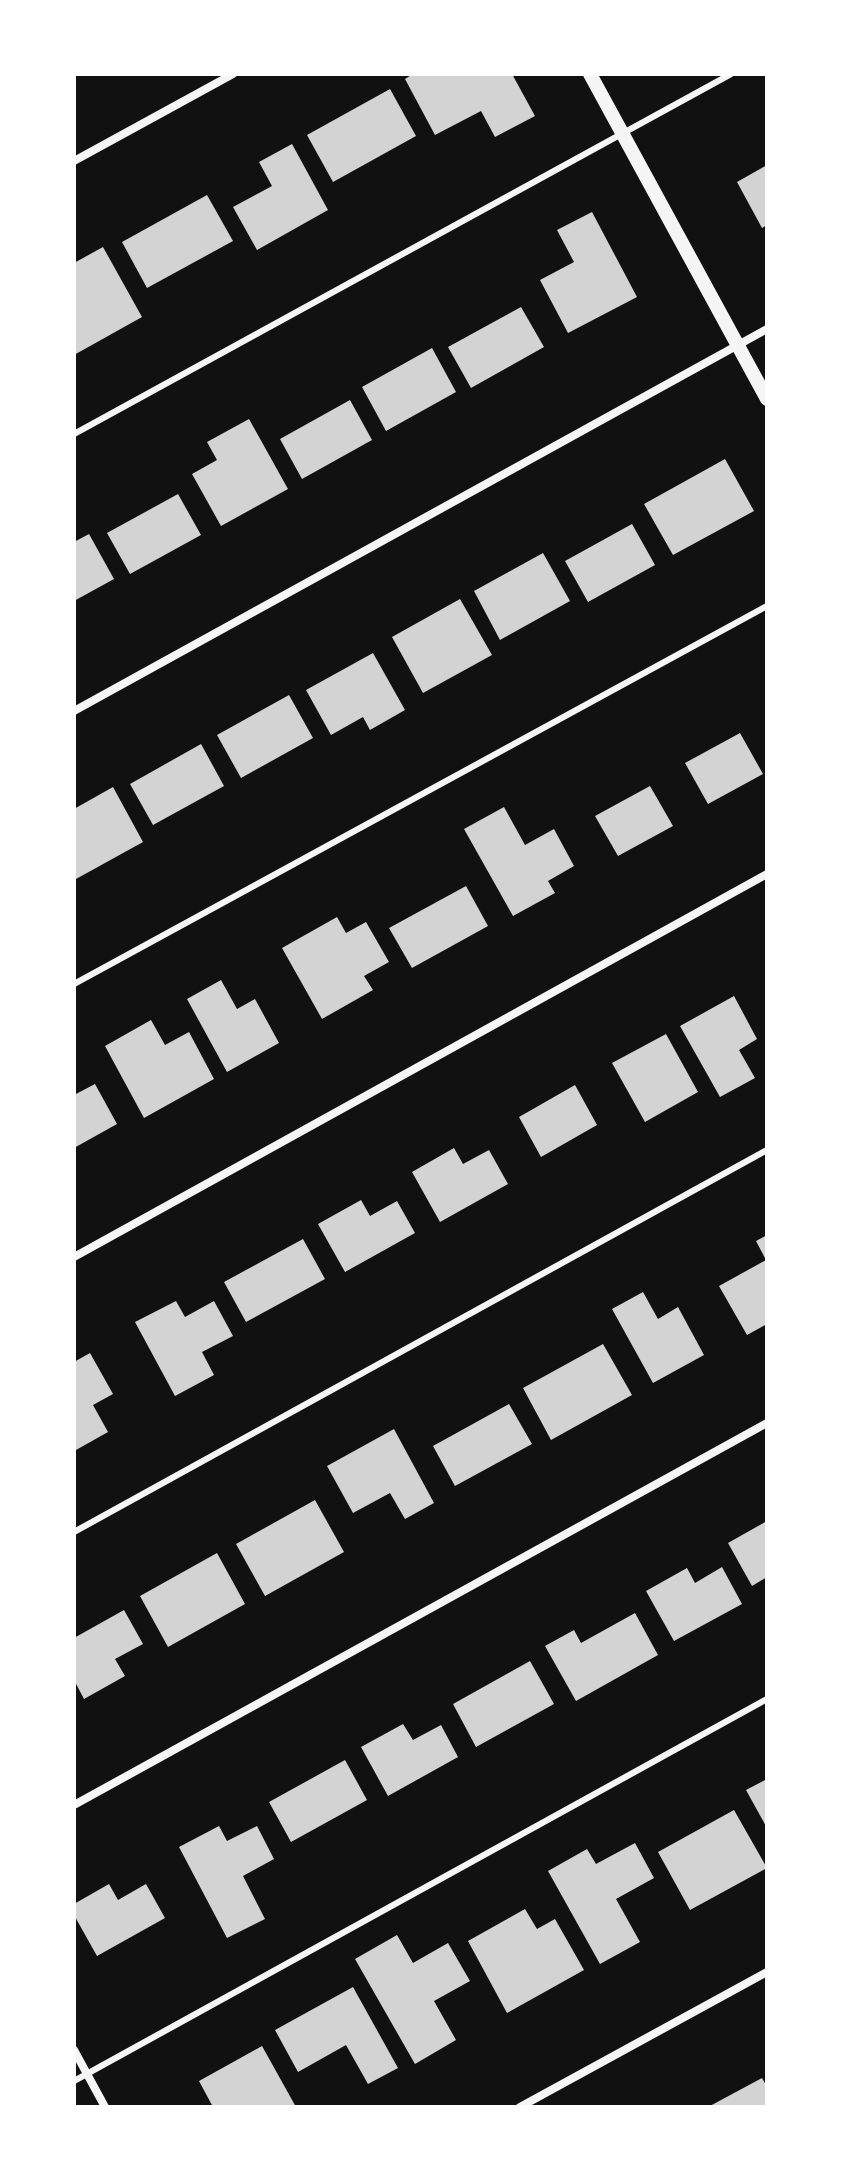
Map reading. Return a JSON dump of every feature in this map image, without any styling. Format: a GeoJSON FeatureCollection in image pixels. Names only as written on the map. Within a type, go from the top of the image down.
{"type":"FeatureCollection","features":[{"type":"Feature","properties":{"kind":"street"},"geometry":{"type":"LineString","coordinates":[[74,161],[233,74]]}},
{"type":"Feature","properties":{"kind":"street"},"geometry":{"type":"LineString","coordinates":[[590,74],[767,399]]}},
{"type":"Feature","properties":{"kind":"street"},"geometry":{"type":"LineString","coordinates":[[74,711],[767,329]]}},
{"type":"Feature","properties":{"kind":"street"},"geometry":{"type":"LineString","coordinates":[[74,1257],[767,874]]}},
{"type":"Feature","properties":{"kind":"street"},"geometry":{"type":"LineString","coordinates":[[74,1805],[767,1423]]}},
{"type":"Feature","properties":{"kind":"street"},"geometry":{"type":"LineString","coordinates":[[520,2107],[767,1972]]}},
{"type":"Feature","properties":{"kind":"street"},"geometry":{"type":"LineString","coordinates":[[74,2050],[105,2107]]}},
{"type":"Feature","properties":{"kind":"lane"},"geometry":{"type":"LineString","coordinates":[[74,434],[731,74]]}},
{"type":"Feature","properties":{"kind":"lane"},"geometry":{"type":"LineString","coordinates":[[74,984],[767,606]]}},
{"type":"Feature","properties":{"kind":"lane"},"geometry":{"type":"LineString","coordinates":[[74,1532],[767,1150]]}},
{"type":"Feature","properties":{"kind":"lane"},"geometry":{"type":"LineString","coordinates":[[74,2081],[767,1699]]}},
{"type":"Feature","properties":{"kind":"building"},"geometry":{"type":"Polygon","coordinates":[[[413,74],[512,74],[535,116],[495,137],[481,111],[435,135],[405,79],[413,74]]]}},
{"type":"Feature","properties":{"kind":"building"},"geometry":{"type":"Polygon","coordinates":[[[390,89],[416,136],[333,182],[307,135],[390,89]]]}},
{"type":"Feature","properties":{"kind":"building"},"geometry":{"type":"Polygon","coordinates":[[[292,144],[328,210],[257,250],[233,207],[272,186],[259,162],[292,144]]]}},
{"type":"Feature","properties":{"kind":"building"},"geometry":{"type":"Polygon","coordinates":[[[767,165],[767,225],[762,228],[737,182],[767,165]]]}},
{"type":"Feature","properties":{"kind":"building"},"geometry":{"type":"Polygon","coordinates":[[[207,195],[233,241],[147,288],[122,242],[207,195]]]}},
{"type":"Feature","properties":{"kind":"building"},"geometry":{"type":"Polygon","coordinates":[[[592,212],[637,297],[568,333],[540,280],[574,262],[557,230],[592,212]]]}},
{"type":"Feature","properties":{"kind":"building"},"geometry":{"type":"Polygon","coordinates":[[[103,247],[142,317],[74,355],[74,263],[103,247]]]}},
{"type":"Feature","properties":{"kind":"building"},"geometry":{"type":"Polygon","coordinates":[[[521,307],[544,347],[471,388],[448,347],[521,307]]]}},
{"type":"Feature","properties":{"kind":"building"},"geometry":{"type":"Polygon","coordinates":[[[432,348],[456,392],[386,431],[362,387],[432,348]]]}},
{"type":"Feature","properties":{"kind":"building"},"geometry":{"type":"Polygon","coordinates":[[[350,400],[372,440],[302,479],[280,439],[350,400]]]}},
{"type":"Feature","properties":{"kind":"building"},"geometry":{"type":"Polygon","coordinates":[[[249,419],[288,489],[221,526],[192,474],[217,460],[207,442],[249,419]]]}},
{"type":"Feature","properties":{"kind":"building"},"geometry":{"type":"Polygon","coordinates":[[[725,459],[754,511],[673,555],[644,504],[725,459]]]}},
{"type":"Feature","properties":{"kind":"building"},"geometry":{"type":"Polygon","coordinates":[[[178,494],[201,535],[130,574],[107,533],[178,494]]]}},
{"type":"Feature","properties":{"kind":"building"},"geometry":{"type":"Polygon","coordinates":[[[632,524],[655,565],[588,602],[565,561],[632,524]]]}},
{"type":"Feature","properties":{"kind":"building"},"geometry":{"type":"Polygon","coordinates":[[[89,534],[114,579],[74,601],[74,542],[89,534]]]}},
{"type":"Feature","properties":{"kind":"building"},"geometry":{"type":"Polygon","coordinates":[[[543,553],[570,601],[500,640],[474,591],[543,553]]]}},
{"type":"Feature","properties":{"kind":"building"},"geometry":{"type":"Polygon","coordinates":[[[460,599],[492,655],[423,693],[392,637],[460,599]]]}},
{"type":"Feature","properties":{"kind":"building"},"geometry":{"type":"Polygon","coordinates":[[[373,653],[405,710],[370,730],[363,717],[331,735],[306,690],[373,653]]]}},
{"type":"Feature","properties":{"kind":"building"},"geometry":{"type":"Polygon","coordinates":[[[289,695],[313,738],[241,778],[217,735],[289,695]]]}},
{"type":"Feature","properties":{"kind":"building"},"geometry":{"type":"Polygon","coordinates":[[[740,733],[763,774],[708,804],[685,763],[740,733]]]}},
{"type":"Feature","properties":{"kind":"building"},"geometry":{"type":"Polygon","coordinates":[[[201,744],[224,786],[153,825],[130,784],[201,744]]]}},
{"type":"Feature","properties":{"kind":"building"},"geometry":{"type":"Polygon","coordinates":[[[650,786],[673,826],[618,856],[595,816],[650,786]]]}},
{"type":"Feature","properties":{"kind":"building"},"geometry":{"type":"Polygon","coordinates":[[[113,787],[143,842],[76,879],[74,809],[113,787]]]}},
{"type":"Feature","properties":{"kind":"building"},"geometry":{"type":"Polygon","coordinates":[[[504,807],[525,845],[554,829],[574,866],[548,881],[555,893],[513,916],[464,829],[504,807]]]}},
{"type":"Feature","properties":{"kind":"building"},"geometry":{"type":"Polygon","coordinates":[[[466,886],[488,926],[412,968],[389,928],[466,886]]]}},
{"type":"Feature","properties":{"kind":"building"},"geometry":{"type":"Polygon","coordinates":[[[337,917],[346,933],[366,922],[389,962],[364,976],[373,990],[322,1019],[282,948],[337,917]]]}},
{"type":"Feature","properties":{"kind":"building"},"geometry":{"type":"Polygon","coordinates":[[[221,980],[237,1009],[255,999],[279,1043],[227,1072],[187,999],[221,980]]]}},
{"type":"Feature","properties":{"kind":"building"},"geometry":{"type":"Polygon","coordinates":[[[734,996],[757,1039],[739,1050],[755,1078],[720,1097],[680,1026],[734,996]]]}},
{"type":"Feature","properties":{"kind":"building"},"geometry":{"type":"Polygon","coordinates":[[[151,1020],[165,1045],[189,1032],[214,1079],[144,1118],[105,1046],[151,1020]]]}},
{"type":"Feature","properties":{"kind":"building"},"geometry":{"type":"Polygon","coordinates":[[[666,1034],[698,1092],[645,1122],[612,1063],[666,1034]]]}},
{"type":"Feature","properties":{"kind":"building"},"geometry":{"type":"Polygon","coordinates":[[[95,1084],[117,1124],[74,1148],[74,1095],[95,1084]]]}},
{"type":"Feature","properties":{"kind":"building"},"geometry":{"type":"Polygon","coordinates":[[[575,1085],[597,1125],[541,1157],[519,1117],[575,1085]]]}},
{"type":"Feature","properties":{"kind":"building"},"geometry":{"type":"Polygon","coordinates":[[[454,1148],[463,1164],[489,1150],[508,1184],[440,1222],[412,1172],[454,1148]]]}},
{"type":"Feature","properties":{"kind":"building"},"geometry":{"type":"Polygon","coordinates":[[[361,1200],[370,1216],[397,1201],[415,1233],[345,1272],[318,1224],[361,1200]]]}},
{"type":"Feature","properties":{"kind":"building"},"geometry":{"type":"Polygon","coordinates":[[[767,1235],[767,1324],[747,1335],[719,1286],[766,1260],[756,1241],[767,1235]]]}},
{"type":"Feature","properties":{"kind":"building"},"geometry":{"type":"Polygon","coordinates":[[[303,1239],[325,1279],[246,1322],[224,1282],[303,1239]]]}},
{"type":"Feature","properties":{"kind":"building"},"geometry":{"type":"Polygon","coordinates":[[[643,1292],[658,1319],[678,1307],[704,1355],[653,1383],[612,1309],[643,1292]]]}},
{"type":"Feature","properties":{"kind":"building"},"geometry":{"type":"Polygon","coordinates":[[[176,1301],[185,1317],[214,1301],[233,1336],[202,1352],[214,1375],[175,1396],[135,1322],[176,1301]]]}},
{"type":"Feature","properties":{"kind":"building"},"geometry":{"type":"Polygon","coordinates":[[[603,1344],[632,1395],[551,1440],[523,1388],[603,1344]]]}},
{"type":"Feature","properties":{"kind":"building"},"geometry":{"type":"Polygon","coordinates":[[[90,1353],[113,1394],[93,1405],[108,1432],[76,1450],[74,1362],[90,1353]]]}},
{"type":"Feature","properties":{"kind":"building"},"geometry":{"type":"Polygon","coordinates":[[[509,1404],[532,1444],[455,1486],[433,1446],[509,1404]]]}},
{"type":"Feature","properties":{"kind":"building"},"geometry":{"type":"Polygon","coordinates":[[[394,1429],[434,1503],[405,1519],[390,1493],[353,1513],[327,1466],[394,1429]]]}},
{"type":"Feature","properties":{"kind":"building"},"geometry":{"type":"Polygon","coordinates":[[[315,1500],[344,1552],[265,1596],[236,1544],[315,1500]]]}},
{"type":"Feature","properties":{"kind":"building"},"geometry":{"type":"Polygon","coordinates":[[[767,1521],[767,1577],[752,1586],[728,1543],[767,1521]]]}},
{"type":"Feature","properties":{"kind":"building"},"geometry":{"type":"Polygon","coordinates":[[[217,1553],[245,1604],[168,1647],[140,1596],[217,1553]]]}},
{"type":"Feature","properties":{"kind":"building"},"geometry":{"type":"Polygon","coordinates":[[[722,1567],[742,1604],[674,1641],[646,1591],[687,1568],[695,1583],[722,1567]]]}},
{"type":"Feature","properties":{"kind":"building"},"geometry":{"type":"Polygon","coordinates":[[[124,1610],[143,1644],[115,1659],[125,1676],[84,1699],[74,1680],[74,1638],[124,1610]]]}},
{"type":"Feature","properties":{"kind":"building"},"geometry":{"type":"Polygon","coordinates":[[[635,1613],[658,1655],[576,1701],[545,1646],[574,1630],[581,1643],[635,1613]]]}},
{"type":"Feature","properties":{"kind":"building"},"geometry":{"type":"Polygon","coordinates":[[[530,1661],[554,1704],[476,1747],[453,1704],[530,1661]]]}},
{"type":"Feature","properties":{"kind":"building"},"geometry":{"type":"Polygon","coordinates":[[[403,1724],[413,1740],[441,1725],[458,1757],[388,1796],[361,1747],[403,1724]]]}},
{"type":"Feature","properties":{"kind":"building"},"geometry":{"type":"Polygon","coordinates":[[[345,1760],[367,1800],[291,1842],[269,1802],[345,1760]]]}},
{"type":"Feature","properties":{"kind":"building"},"geometry":{"type":"Polygon","coordinates":[[[767,1779],[767,1828],[746,1790],[767,1779]]]}},
{"type":"Feature","properties":{"kind":"building"},"geometry":{"type":"Polygon","coordinates":[[[734,1810],[767,1868],[690,1910],[658,1852],[734,1810]]]}},
{"type":"Feature","properties":{"kind":"building"},"geometry":{"type":"Polygon","coordinates":[[[219,1826],[227,1841],[257,1826],[274,1859],[243,1876],[265,1919],[227,1938],[179,1847],[219,1826]]]}},
{"type":"Feature","properties":{"kind":"building"},"geometry":{"type":"Polygon","coordinates":[[[635,1843],[654,1878],[616,1899],[640,1942],[600,1964],[548,1871],[587,1849],[596,1864],[635,1843]]]}},
{"type":"Feature","properties":{"kind":"building"},"geometry":{"type":"Polygon","coordinates":[[[109,1884],[118,1900],[146,1884],[165,1918],[97,1956],[74,1915],[74,1904],[109,1884]]]}},
{"type":"Feature","properties":{"kind":"building"},"geometry":{"type":"Polygon","coordinates":[[[525,1909],[537,1929],[555,1919],[584,1970],[507,2013],[468,1941],[525,1909]]]}},
{"type":"Feature","properties":{"kind":"building"},"geometry":{"type":"Polygon","coordinates":[[[397,1935],[413,1963],[448,1943],[470,1981],[434,2001],[456,2040],[415,2064],[355,1959],[397,1935]]]}},
{"type":"Feature","properties":{"kind":"building"},"geometry":{"type":"Polygon","coordinates":[[[353,1987],[398,2068],[368,2084],[346,2045],[298,2072],[275,2030],[353,1987]]]}},
{"type":"Feature","properties":{"kind":"building"},"geometry":{"type":"Polygon","coordinates":[[[262,2046],[296,2107],[213,2107],[199,2081],[262,2046]]]}},
{"type":"Feature","properties":{"kind":"building"},"geometry":{"type":"Polygon","coordinates":[[[762,2078],[767,2087],[767,2107],[708,2107],[762,2078]]]}}]}
